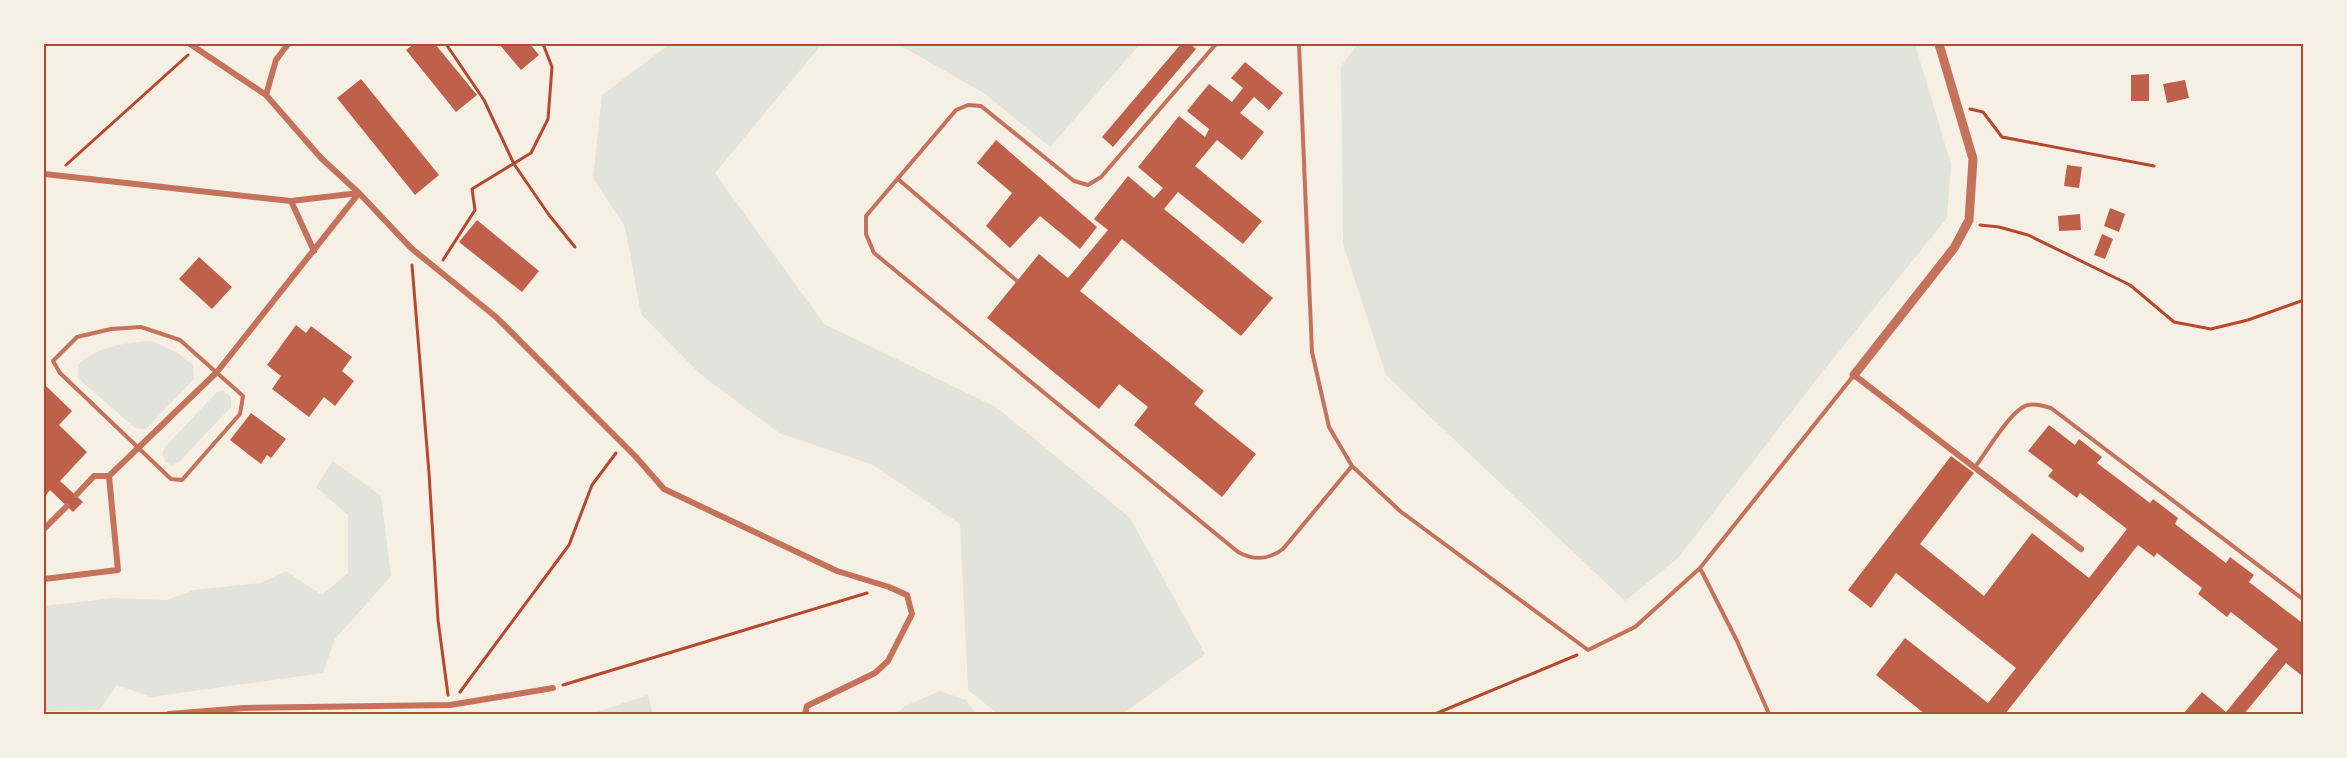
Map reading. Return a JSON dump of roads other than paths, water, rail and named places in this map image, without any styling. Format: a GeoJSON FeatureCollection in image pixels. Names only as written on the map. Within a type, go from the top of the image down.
{"type":"FeatureCollection","features":[{"type":"Feature","properties":{"kind":"street"},"geometry":{"type":"LineString","coordinates":[[266,95],[276,60],[288,44]]}},
{"type":"Feature","properties":{"kind":"street"},"geometry":{"type":"LineString","coordinates":[[1939,44],[1973,159],[1967,223],[1954,248],[1854,375],[2080,549]]}},
{"type":"Feature","properties":{"kind":"street"},"geometry":{"type":"LineString","coordinates":[[193,46],[266,95],[321,158],[359,193],[411,248],[496,317],[664,489],[837,571],[907,595],[912,614],[888,661],[874,673],[807,706],[805,714]]}},
{"type":"Feature","properties":{"kind":"street"},"geometry":{"type":"LineString","coordinates":[[44,174],[291,201],[359,193]]}},
{"type":"Feature","properties":{"kind":"street"},"geometry":{"type":"LineString","coordinates":[[76,495],[94,476],[109,476],[217,372],[359,193]]}},
{"type":"Feature","properties":{"kind":"street"},"geometry":{"type":"LineString","coordinates":[[291,201],[314,251]]}},
{"type":"Feature","properties":{"kind":"street"},"geometry":{"type":"LineString","coordinates":[[44,579],[118,570],[109,476]]}},
{"type":"Feature","properties":{"kind":"street"},"geometry":{"type":"LineString","coordinates":[[44,529],[67,506]]}},
{"type":"Feature","properties":{"kind":"street"},"geometry":{"type":"LineString","coordinates":[[169,714],[244,708],[450,705],[553,688]]}},
{"type":"Feature","properties":{"kind":"street"},"geometry":{"type":"LineString","coordinates":[[443,714],[450,705]]}},
{"type":"Feature","properties":{"kind":"street"},"geometry":{"type":"LineString","coordinates":[[239,714],[244,708]]}},
{"type":"Feature","properties":{"kind":"lane"},"geometry":{"type":"LineString","coordinates":[[1216,44],[1101,177],[1088,185],[1074,181],[981,106],[969,105],[956,110],[866,216],[866,234],[874,253],[1238,552],[1250,559],[1271,557],[1283,549],[1352,466]]}},
{"type":"Feature","properties":{"kind":"lane"},"geometry":{"type":"LineString","coordinates":[[1299,44],[1312,352],[1329,427],[1352,466],[1400,511],[1588,650],[1635,627],[1700,568],[1854,375]]}},
{"type":"Feature","properties":{"kind":"lane"},"geometry":{"type":"LineString","coordinates":[[898,179],[1017,282]]}},
{"type":"Feature","properties":{"kind":"lane"},"geometry":{"type":"LineString","coordinates":[[141,327],[180,340],[217,372],[243,396],[240,414],[182,480],[171,479],[60,373],[53,361],[77,337],[111,329],[141,327]]}},
{"type":"Feature","properties":{"kind":"lane"},"geometry":{"type":"LineString","coordinates":[[1976,467],[2012,417],[2025,405],[2037,404],[2051,408],[2304,600]]}},
{"type":"Feature","properties":{"kind":"lane"},"geometry":{"type":"LineString","coordinates":[[1700,568],[1737,641],[1769,714]]}}]}
